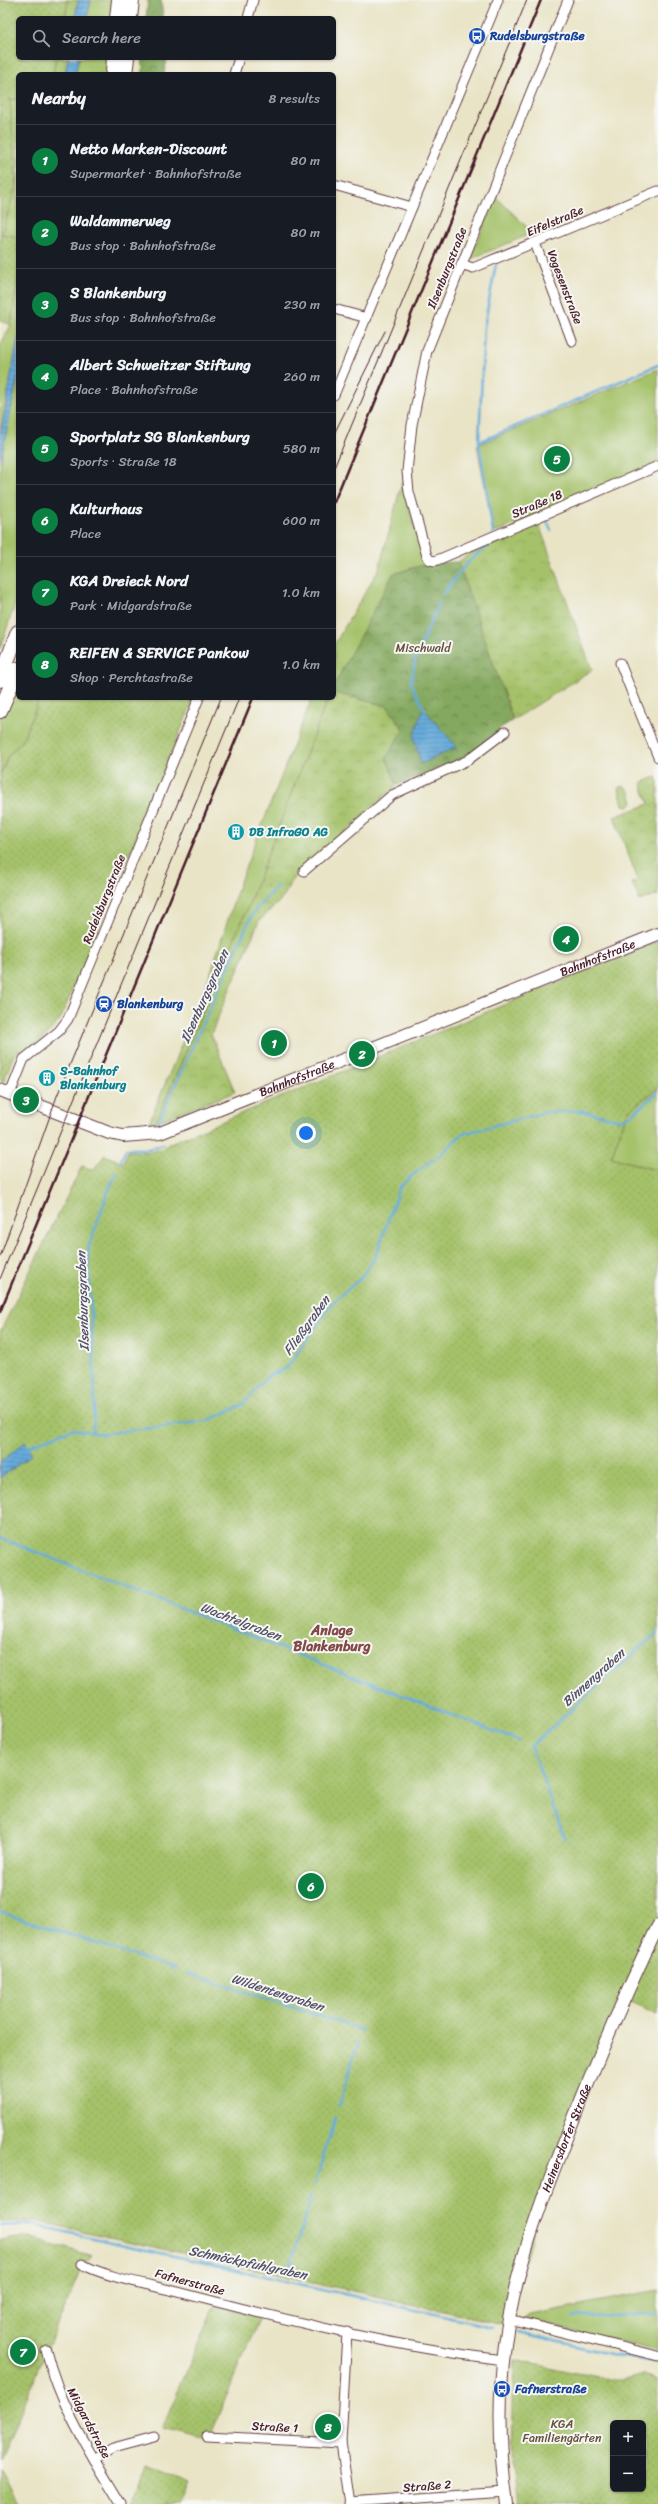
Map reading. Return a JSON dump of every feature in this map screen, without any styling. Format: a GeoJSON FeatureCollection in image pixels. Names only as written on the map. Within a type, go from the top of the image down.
{"type":"FeatureCollection","features":[{"type":"Feature","properties":{"kind":"highway"},"geometry":{"type":"LineString","coordinates":[[117,16],[119,0]]}},
{"type":"Feature","properties":{"kind":"highway"},"geometry":{"type":"LineString","coordinates":[[130,16],[132,0]]}},
{"type":"Feature","properties":{"kind":"highway"},"geometry":{"type":"LineString","coordinates":[[112,72],[114,60]]}},
{"type":"Feature","properties":{"kind":"highway"},"geometry":{"type":"LineString","coordinates":[[126,72],[127,60]]}},
{"type":"Feature","properties":{"kind":"highway"},"geometry":{"type":"LineString","coordinates":[[0,680],[16,637]]}},
{"type":"Feature","properties":{"kind":"highway"},"geometry":{"type":"LineString","coordinates":[[0,711],[16,674]]}},
{"type":"Feature","properties":{"kind":"main road","name":"Bahnhofstraße"},"geometry":{"type":"LineString","coordinates":[[5,1092],[109,1133],[123,1136],[160,1133],[658,934]]}},
{"type":"Feature","properties":{"kind":"main road","name":"Heinersdorfer Straße"},"geometry":{"type":"LineString","coordinates":[[506,2498],[501,2424],[504,2360],[509,2322],[518,2276],[537,2215],[604,2041],[658,1926]]}},
{"type":"Feature","properties":{"kind":"street"},"geometry":{"type":"LineString","coordinates":[[248,16],[252,0]]}},
{"type":"Feature","properties":{"kind":"street"},"geometry":{"type":"LineString","coordinates":[[336,390],[498,0]]}},
{"type":"Feature","properties":{"kind":"street","name":"Ilsenburgstraße"},"geometry":{"type":"LineString","coordinates":[[427,556],[409,487],[407,471],[412,425],[427,351],[568,0]]}},
{"type":"Feature","properties":{"kind":"street"},"geometry":{"type":"LineString","coordinates":[[235,72],[238,60]]}},
{"type":"Feature","properties":{"kind":"street"},"geometry":{"type":"LineString","coordinates":[[336,186],[412,207]]}},
{"type":"Feature","properties":{"kind":"street","name":"Eifelstraße"},"geometry":{"type":"LineString","coordinates":[[461,264],[473,268],[658,191]]}},
{"type":"Feature","properties":{"kind":"street","name":"Vogesenstraße"},"geometry":{"type":"LineString","coordinates":[[535,243],[572,341]]}},
{"type":"Feature","properties":{"kind":"street"},"geometry":{"type":"LineString","coordinates":[[336,310],[367,318]]}},
{"type":"Feature","properties":{"kind":"street","name":"Straße 18"},"geometry":{"type":"LineString","coordinates":[[427,556],[430,560],[435,561],[658,466]]}},
{"type":"Feature","properties":{"kind":"street"},"geometry":{"type":"LineString","coordinates":[[620,662],[658,757]]}},
{"type":"Feature","properties":{"kind":"street","name":"Rudelsburgstraße"},"geometry":{"type":"LineString","coordinates":[[5,1092],[24,1059],[59,1031],[68,1019],[198,700]]}},
{"type":"Feature","properties":{"kind":"street"},"geometry":{"type":"LineString","coordinates":[[304,871],[392,795],[468,760],[505,732]]}},
{"type":"Feature","properties":{"kind":"street","name":"Fafnerstraße"},"geometry":{"type":"LineString","coordinates":[[82,2264],[215,2302],[429,2350],[504,2360]]}},
{"type":"Feature","properties":{"kind":"street"},"geometry":{"type":"LineString","coordinates":[[509,2322],[517,2321],[658,2356]]}},
{"type":"Feature","properties":{"kind":"street"},"geometry":{"type":"LineString","coordinates":[[347,2332],[341,2442],[350,2503]]}},
{"type":"Feature","properties":{"kind":"street","name":"Midgardstraße"},"geometry":{"type":"LineString","coordinates":[[46,2350],[54,2380],[65,2407],[121,2504]]}},
{"type":"Feature","properties":{"kind":"street","name":"Straße 1"},"geometry":{"type":"LineString","coordinates":[[207,2436],[341,2442]]}},
{"type":"Feature","properties":{"kind":"street"},"geometry":{"type":"LineString","coordinates":[[94,2459],[114,2448],[154,2437]]}},
{"type":"Feature","properties":{"kind":"street","name":"Straße 2"},"geometry":{"type":"LineString","coordinates":[[350,2503],[506,2498]]}},
{"type":"Feature","properties":{"kind":"green space"},"geometry":{"type":"Polygon","coordinates":[[[0,0],[68,0],[65,16],[16,16],[16,60],[56,60],[53,72],[16,72],[16,99],[10,99],[16,185],[2,234],[16,237],[16,289],[11,325],[0,320],[0,0]]]}},
{"type":"Feature","properties":{"kind":"green space"},"geometry":{"type":"Polygon","coordinates":[[[68,0],[78,0],[75,16],[65,16],[68,0]]]}},
{"type":"Feature","properties":{"kind":"green space"},"geometry":{"type":"Polygon","coordinates":[[[91,0],[113,0],[111,16],[87,16],[91,0]]]}},
{"type":"Feature","properties":{"kind":"green space"},"geometry":{"type":"Polygon","coordinates":[[[148,0],[161,0],[163,16],[146,16],[148,0]]]}},
{"type":"Feature","properties":{"kind":"green space"},"geometry":{"type":"Polygon","coordinates":[[[56,60],[68,60],[65,72],[53,72],[56,60]]]}},
{"type":"Feature","properties":{"kind":"green space"},"geometry":{"type":"Polygon","coordinates":[[[78,60],[108,60],[106,72],[76,72],[78,60]]]}},
{"type":"Feature","properties":{"kind":"green space"},"geometry":{"type":"Polygon","coordinates":[[[143,60],[167,60],[164,72],[142,72],[143,60]]]}},
{"type":"Feature","properties":{"kind":"green space"},"geometry":{"type":"Polygon","coordinates":[[[10,99],[16,99],[16,185],[10,99]]]}},
{"type":"Feature","properties":{"kind":"green space"},"geometry":{"type":"Polygon","coordinates":[[[16,185],[16,237],[2,234],[16,185]]]}},
{"type":"Feature","properties":{"kind":"green space"},"geometry":{"type":"Polygon","coordinates":[[[496,197],[533,233],[470,259],[496,197]]]}},
{"type":"Feature","properties":{"kind":"green space"},"geometry":{"type":"Polygon","coordinates":[[[16,289],[16,348],[0,437],[0,346],[11,325],[16,289]]]}},
{"type":"Feature","properties":{"kind":"green space"},"geometry":{"type":"Polygon","coordinates":[[[658,369],[658,463],[494,533],[477,445],[658,369]]]}},
{"type":"Feature","properties":{"kind":"green space"},"geometry":{"type":"Polygon","coordinates":[[[16,386],[16,601],[0,649],[0,463],[16,386]]]}},
{"type":"Feature","properties":{"kind":"green space"},"geometry":{"type":"Polygon","coordinates":[[[402,482],[423,556],[429,563],[336,682],[336,642],[379,569],[402,482]]]}},
{"type":"Feature","properties":{"kind":"green space"},"geometry":{"type":"Polygon","coordinates":[[[538,522],[592,670],[513,720],[458,562],[482,544],[538,522]]]}},
{"type":"Feature","properties":{"kind":"green space","name":"Mischwald"},"geometry":{"type":"Polygon","coordinates":[[[458,562],[513,720],[499,729],[500,733],[465,758],[397,785],[386,758],[403,729],[387,706],[336,693],[336,681],[393,574],[429,563],[458,562]],[[457,747],[420,756],[421,764],[457,747]]]}},
{"type":"Feature","properties":{"kind":"green space"},"geometry":{"type":"Polygon","coordinates":[[[16,681],[16,700],[39,700],[22,741],[8,756],[0,776],[0,720],[16,681]]]}},
{"type":"Feature","properties":{"kind":"green space"},"geometry":{"type":"Polygon","coordinates":[[[336,693],[387,706],[403,729],[386,758],[397,785],[291,881],[283,898],[259,921],[211,1034],[235,1092],[156,1122],[247,909],[327,700],[336,700],[336,693]]]}},
{"type":"Feature","properties":{"kind":"green space"},"geometry":{"type":"Polygon","coordinates":[[[39,700],[193,700],[61,1018],[42,1040],[30,1047],[15,1052],[4,1081],[0,1080],[0,776],[8,756],[22,741],[39,700]]]}},
{"type":"Feature","properties":{"kind":"green space"},"geometry":{"type":"Polygon","coordinates":[[[311,700],[327,700],[247,909],[156,1122],[149,1123],[210,975],[241,879],[311,700]]]}},
{"type":"Feature","properties":{"kind":"green space"},"geometry":{"type":"Polygon","coordinates":[[[656,777],[658,782],[658,895],[640,901],[632,883],[638,880],[614,817],[649,804],[641,783],[656,777]]]}},
{"type":"Feature","properties":{"kind":"green space"},"geometry":{"type":"Polygon","coordinates":[[[623,786],[629,790],[632,797],[633,802],[629,806],[623,805],[619,788],[623,786]]]}},
{"type":"Feature","properties":{"kind":"green space"},"geometry":{"type":"Polygon","coordinates":[[[658,941],[658,1088],[628,1111],[611,1157],[658,1171],[658,2014],[623,1999],[537,2215],[509,2322],[502,2324],[36,2221],[0,2222],[0,1332],[82,1166],[93,1170],[105,1155],[123,1163],[128,1151],[155,1151],[170,1143],[658,941]]]}},
{"type":"Feature","properties":{"kind":"green space"},"geometry":{"type":"Polygon","coordinates":[[[658,1088],[658,1171],[611,1157],[628,1111],[658,1088]]]}},
{"type":"Feature","properties":{"kind":"green space"},"geometry":{"type":"Polygon","coordinates":[[[29,2237],[92,2256],[81,2269],[0,2461],[0,2240],[29,2237]]]}},
{"type":"Feature","properties":{"kind":"green space"},"geometry":{"type":"Polygon","coordinates":[[[658,2290],[658,2351],[522,2319],[530,2315],[658,2290]]]}},
{"type":"Feature","properties":{"kind":"green space"},"geometry":{"type":"Polygon","coordinates":[[[214,2306],[260,2317],[208,2440],[162,2429],[214,2306]]]}},
{"type":"Feature","properties":{"kind":"green space","name":"KGA Familiengärten"},"geometry":{"type":"Polygon","coordinates":[[[514,2360],[607,2379],[628,2379],[644,2375],[658,2380],[658,2504],[517,2504],[512,2465],[514,2360]]]}},
{"type":"Feature","properties":{"kind":"green space"},"geometry":{"type":"Polygon","coordinates":[[[147,2466],[190,2484],[181,2504],[131,2504],[147,2466]]]}},
{"type":"Feature","properties":{"kind":"green space"},"geometry":{"type":"Polygon","coordinates":[[[0,2471],[19,2504],[0,2504],[0,2471]]]}},
{"type":"Feature","properties":{"kind":"water"},"geometry":{"type":"Polygon","coordinates":[[[78,0],[91,0],[87,16],[75,16],[78,0]]]}},
{"type":"Feature","properties":{"kind":"water"},"geometry":{"type":"Polygon","coordinates":[[[68,60],[78,60],[76,72],[65,72],[68,60]]]}},
{"type":"Feature","properties":{"kind":"water"},"geometry":{"type":"Polygon","coordinates":[[[16,348],[16,386],[0,463],[0,437],[16,348]]]}},
{"type":"Feature","properties":{"kind":"water"},"geometry":{"type":"Polygon","coordinates":[[[423,708],[457,747],[421,764],[414,737],[423,708]]]}},
{"type":"Feature","properties":{"kind":"water"},"geometry":{"type":"Polygon","coordinates":[[[25,1442],[32,1454],[0,1478],[0,1462],[25,1442]]]}},
{"type":"Feature","properties":{"kind":"waterway"},"geometry":{"type":"LineString","coordinates":[[479,442],[484,327],[496,264]]}},
{"type":"Feature","properties":{"kind":"waterway"},"geometry":{"type":"LineString","coordinates":[[493,533],[479,442],[658,365]]}},
{"type":"Feature","properties":{"kind":"waterway"},"geometry":{"type":"LineString","coordinates":[[513,533],[546,519],[551,530]]}},
{"type":"Feature","properties":{"kind":"waterway","name":"Ilsenburgsgraben"},"geometry":{"type":"LineString","coordinates":[[443,594],[457,575],[478,553],[496,541],[507,536]]}},
{"type":"Feature","properties":{"kind":"waterway","name":"Ilsenburgsgraben"},"geometry":{"type":"LineString","coordinates":[[425,711],[411,683],[415,660],[439,602]]}},
{"type":"Feature","properties":{"kind":"waterway","name":"Ilsenburgsgraben"},"geometry":{"type":"LineString","coordinates":[[159,1121],[250,919],[256,909],[277,886]]}},
{"type":"Feature","properties":{"kind":"waterway","name":"Fließgraben"},"geometry":{"type":"LineString","coordinates":[[25,1450],[31,1445],[72,1429],[101,1434],[207,1421],[244,1404],[268,1376],[287,1368],[332,1303],[361,1278],[376,1256],[399,1188],[410,1177],[440,1155],[462,1134],[546,1112],[582,1111],[620,1120],[634,1113],[658,1092]]}},
{"type":"Feature","properties":{"kind":"waterway","name":"Ilsenburgsgraben"},"geometry":{"type":"LineString","coordinates":[[120,1162],[126,1149],[149,1149],[163,1144]]}},
{"type":"Feature","properties":{"kind":"waterway","name":"Ilsenburgsgraben"},"geometry":{"type":"LineString","coordinates":[[93,1433],[95,1394],[88,1249],[108,1191],[117,1173]]}},
{"type":"Feature","properties":{"kind":"waterway","name":"Wachtelgraben"},"geometry":{"type":"LineString","coordinates":[[0,1538],[519,1741]]}},
{"type":"Feature","properties":{"kind":"waterway","name":"Binnengraben"},"geometry":{"type":"LineString","coordinates":[[565,1840],[531,1746],[658,1632]]}},
{"type":"Feature","properties":{"kind":"waterway","name":"Wildentengraben"},"geometry":{"type":"LineString","coordinates":[[0,1912],[175,1969]]}},
{"type":"Feature","properties":{"kind":"waterway","name":"Wildentengraben"},"geometry":{"type":"LineString","coordinates":[[187,1973],[362,2030]]}},
{"type":"Feature","properties":{"kind":"waterway","name":"Wildentengraben"},"geometry":{"type":"LineString","coordinates":[[339,2106],[358,2042]]}},
{"type":"Feature","properties":{"kind":"waterway","name":"Wildentengraben"},"geometry":{"type":"LineString","coordinates":[[315,2184],[335,2118]]}},
{"type":"Feature","properties":{"kind":"waterway","name":"Wildentengraben"},"geometry":{"type":"LineString","coordinates":[[290,2267],[311,2196]]}},
{"type":"Feature","properties":{"kind":"waterway","name":"Schmöckpfuhlgraben"},"geometry":{"type":"LineString","coordinates":[[0,2226],[30,2224],[492,2327]]}},
{"type":"Feature","properties":{"kind":"waterway"},"geometry":{"type":"LineString","coordinates":[[572,2317],[580,2315],[592,2317],[658,2313]]}},
{"type":"Feature","properties":{"kind":"waterway","name":"Schmöckpfuhlgraben"},"geometry":{"type":"LineString","coordinates":[[519,2332],[622,2357],[658,2362]]}},
{"type":"Feature","properties":{"kind":"tram line"},"geometry":{"type":"LineString","coordinates":[[336,463],[527,0]]}},
{"type":"Feature","properties":{"kind":"tram line"},"geometry":{"type":"LineString","coordinates":[[336,430],[385,331]]}},
{"type":"Feature","properties":{"kind":"tram line"},"geometry":{"type":"LineString","coordinates":[[0,1257],[57,1096],[220,700]]}},
{"type":"Feature","properties":{"kind":"tram line"},"geometry":{"type":"LineString","coordinates":[[0,1279],[238,700]]}},
{"type":"Feature","properties":{"kind":"railway"},"geometry":{"type":"LineString","coordinates":[[336,497],[541,0]]}},
{"type":"Feature","properties":{"kind":"railway"},"geometry":{"type":"LineString","coordinates":[[0,1312],[252,700]]}},
{"type":"Feature","properties":{"kind":"place","name":"Rudelsburgstraße"},"geometry":{"type":"Point","coordinates":[477,36]}},
{"type":"Feature","properties":{"kind":"place","name":"Sportplatz SG Blankenburg"},"geometry":{"type":"Point","coordinates":[557,459]}},
{"type":"Feature","properties":{"kind":"place","name":"DB InfraGO AG"},"geometry":{"type":"Point","coordinates":[236,832]}},
{"type":"Feature","properties":{"kind":"place","name":"Albert Schweitzer Stiftung"},"geometry":{"type":"Point","coordinates":[566,939]}},
{"type":"Feature","properties":{"kind":"place","name":"Blankenburg"},"geometry":{"type":"Point","coordinates":[104,1004]}},
{"type":"Feature","properties":{"kind":"place","name":"Netto Marken-Discount"},"geometry":{"type":"Point","coordinates":[274,1043]}},
{"type":"Feature","properties":{"kind":"place","name":"Waldammerweg"},"geometry":{"type":"Point","coordinates":[362,1054]}},
{"type":"Feature","properties":{"kind":"place","name":"S-Bahnhof Blankenburg"},"geometry":{"type":"Point","coordinates":[47,1078]}},
{"type":"Feature","properties":{"kind":"place","name":"S Blankenburg"},"geometry":{"type":"Point","coordinates":[26,1100]}},
{"type":"Feature","properties":{"kind":"place","name":"Kulturhaus"},"geometry":{"type":"Point","coordinates":[311,1886]}},
{"type":"Feature","properties":{"kind":"place","name":"KGA Dreieck Nord"},"geometry":{"type":"Point","coordinates":[23,2352]}},
{"type":"Feature","properties":{"kind":"place","name":"Fafnerstraße"},"geometry":{"type":"Point","coordinates":[502,2389]}},
{"type":"Feature","properties":{"kind":"place","name":"REIFEN & SERVICE Pankow"},"geometry":{"type":"Point","coordinates":[328,2427]}},
{"type":"Feature","properties":{"kind":"district","name":"Anlage Blankenburg"},"geometry":{"type":"Point","coordinates":[332,1638]}}]}
